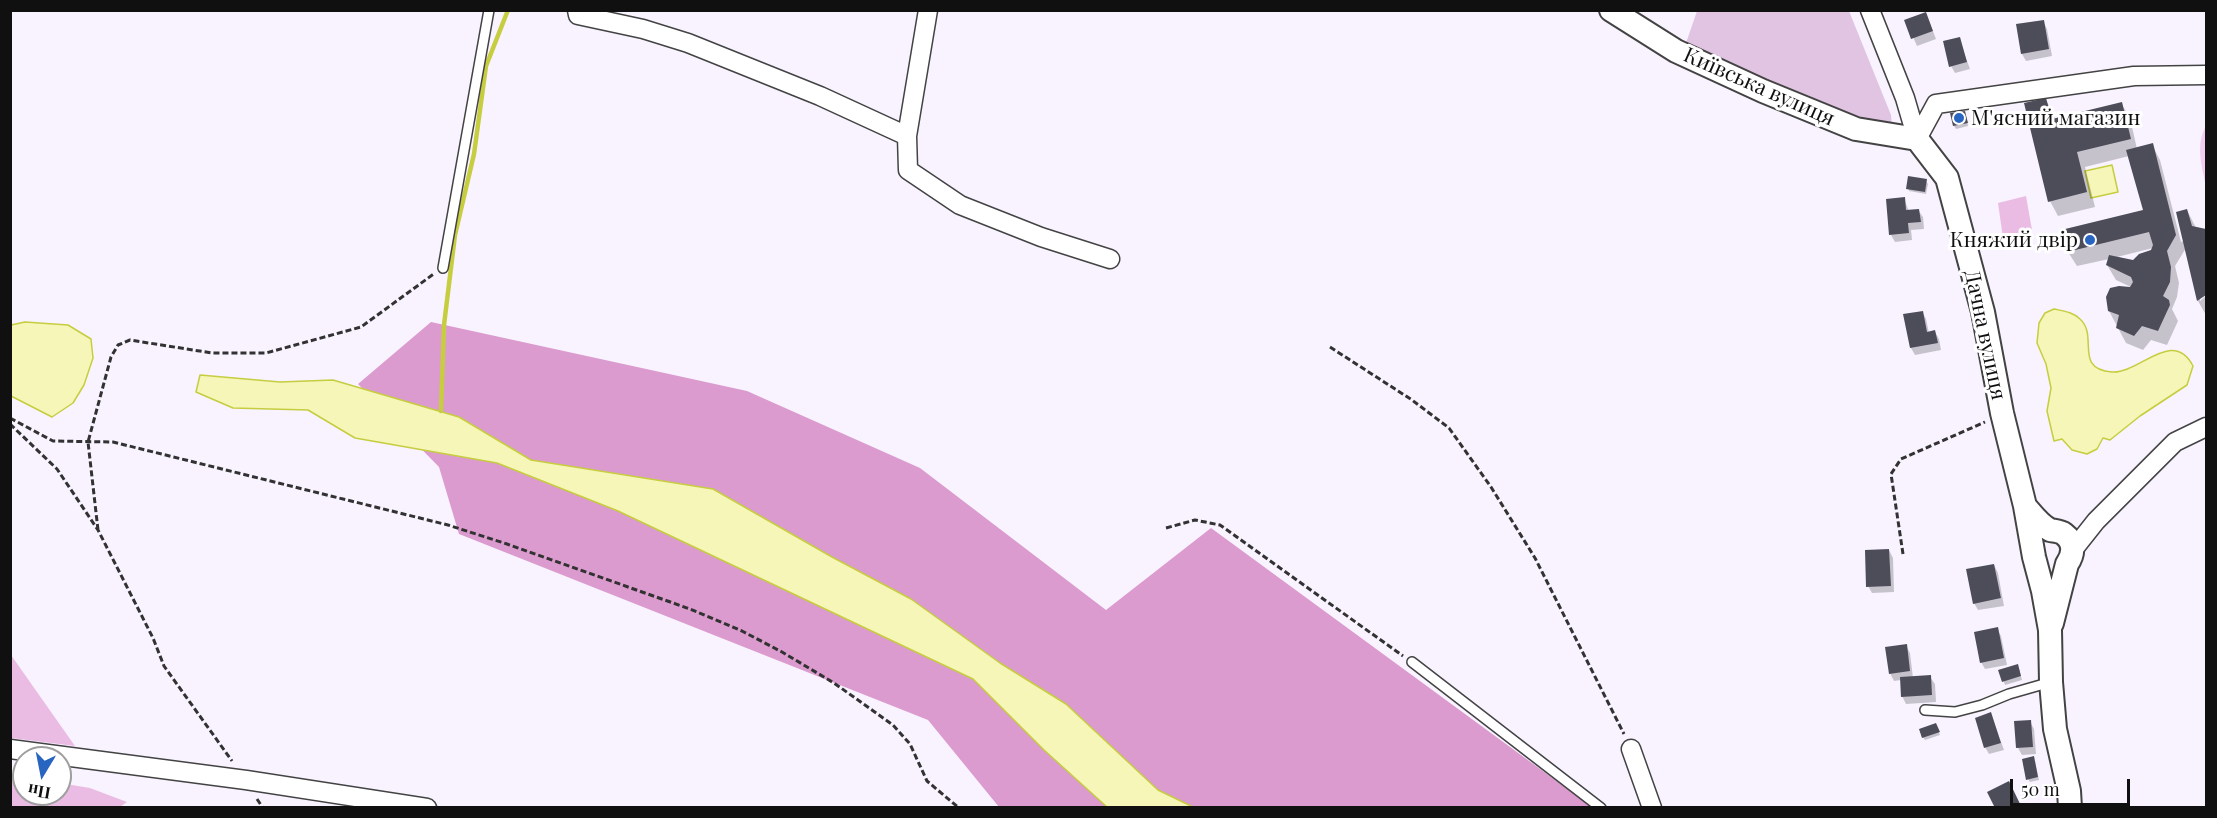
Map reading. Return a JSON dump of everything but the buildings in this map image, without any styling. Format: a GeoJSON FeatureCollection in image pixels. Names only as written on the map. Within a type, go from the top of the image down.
{"type":"FeatureCollection","features":[{"type":"Feature","properties":{"kind":"street"},"geometry":{"type":"LineString","coordinates":[[577,10],[578,15],[643,28],[688,43],[820,96],[907,136]]}},
{"type":"Feature","properties":{"kind":"street"},"geometry":{"type":"LineString","coordinates":[[928,10],[907,136],[908,170],[960,205],[1041,237],[1110,259]]}},
{"type":"Feature","properties":{"kind":"street","name":"Київська вулиця"},"geometry":{"type":"LineString","coordinates":[[1611,10],[1676,51],[1763,91],[1856,129],[1917,139]]}},
{"type":"Feature","properties":{"kind":"street"},"geometry":{"type":"LineString","coordinates":[[1870,10],[1905,98],[1917,139]]}},
{"type":"Feature","properties":{"kind":"street"},"geometry":{"type":"LineString","coordinates":[[1917,139],[1936,104],[2134,76],[2206,75]]}},
{"type":"Feature","properties":{"kind":"street","name":"Дачна вулиця"},"geometry":{"type":"LineString","coordinates":[[1917,139],[1947,178],[1983,312],[2002,413],[2025,506],[2050,630]]}},
{"type":"Feature","properties":{"kind":"street"},"geometry":{"type":"LineString","coordinates":[[2096,521],[2086,527],[2054,530],[2039,536],[2033,552],[2038,564],[2052,570],[2060,569],[2096,521],[2175,442],[2206,427]]}},
{"type":"Feature","properties":{"kind":"street"},"geometry":{"type":"LineString","coordinates":[[2025,506],[2040,523],[2065,534],[2071,541],[2070,557],[2050,630],[2055,729],[2069,791],[2070,807]]}},
{"type":"Feature","properties":{"kind":"street"},"geometry":{"type":"LineString","coordinates":[[10,749],[428,807]]}},
{"type":"Feature","properties":{"kind":"street"},"geometry":{"type":"LineString","coordinates":[[1631,749],[1652,807]]}},
{"type":"Feature","properties":{"kind":"lane"},"geometry":{"type":"LineString","coordinates":[[443,268],[489,10]]}},
{"type":"Feature","properties":{"kind":"lane"},"geometry":{"type":"LineString","coordinates":[[1412,662],[1601,807]]}},
{"type":"Feature","properties":{"kind":"lane"},"geometry":{"type":"LineString","coordinates":[[1925,710],[1955,712],[2051,682]]}},
{"type":"Feature","properties":{"kind":"path"},"geometry":{"type":"LineString","coordinates":[[98,530],[88,442],[111,357],[118,345],[130,340],[212,353],[266,353],[362,327],[443,268]]}},
{"type":"Feature","properties":{"kind":"path"},"geometry":{"type":"LineString","coordinates":[[1330,347],[1412,400],[1449,428],[1491,488],[1535,558],[1631,749]]}},
{"type":"Feature","properties":{"kind":"path"},"geometry":{"type":"LineString","coordinates":[[1903,554],[1891,474],[1901,459],[2002,413]]}},
{"type":"Feature","properties":{"kind":"path"},"geometry":{"type":"LineString","coordinates":[[10,418],[53,441],[112,442],[448,525],[613,581],[732,627],[782,652],[834,683],[892,725],[910,744],[927,780],[959,807]]}},
{"type":"Feature","properties":{"kind":"path"},"geometry":{"type":"LineString","coordinates":[[10,424],[57,469],[98,530],[153,638],[164,666],[246,780]]}},
{"type":"Feature","properties":{"kind":"path"},"geometry":{"type":"LineString","coordinates":[[1166,528],[1195,520],[1220,525],[1412,662]]}},
{"type":"Feature","properties":{"kind":"shaded area"},"geometry":{"type":"Polygon","coordinates":[[[1697,11],[1849,11],[1891,115],[1892,126],[1883,131],[1686,43],[1697,11]]]}},
{"type":"Feature","properties":{"kind":"shaded area"},"geometry":{"type":"Polygon","coordinates":[[[2206,126],[2206,187],[2200,148],[2206,126]]]}},
{"type":"Feature","properties":{"kind":"shaded area"},"geometry":{"type":"Polygon","coordinates":[[[2112,165],[2118,192],[2091,198],[2085,171],[2112,165]]]}},
{"type":"Feature","properties":{"kind":"shaded area"},"geometry":{"type":"Polygon","coordinates":[[[2026,196],[2032,230],[2003,238],[1998,203],[2026,196]]]}},
{"type":"Feature","properties":{"kind":"shaded area"},"geometry":{"type":"Polygon","coordinates":[[[2054,309],[2071,313],[2080,319],[2088,334],[2090,358],[2093,365],[2100,370],[2122,371],[2155,355],[2166,351],[2176,351],[2185,355],[2193,366],[2187,385],[2140,416],[2110,440],[2103,438],[2097,449],[2087,454],[2072,450],[2062,439],[2054,441],[2047,411],[2051,388],[2046,364],[2037,343],[2039,323],[2045,313],[2054,309]]]}},
{"type":"Feature","properties":{"kind":"shaded area"},"geometry":{"type":"Polygon","coordinates":[[[25,322],[68,325],[91,339],[93,358],[84,385],[73,403],[52,417],[11,396],[11,325],[25,322]]]}},
{"type":"Feature","properties":{"kind":"shaded area"},"geometry":{"type":"Polygon","coordinates":[[[431,322],[747,391],[920,468],[1106,610],[1211,528],[1592,807],[999,807],[928,720],[459,534],[439,467],[358,384],[431,322]]]}},
{"type":"Feature","properties":{"kind":"shaded area"},"geometry":{"type":"Polygon","coordinates":[[[200,375],[280,382],[333,380],[459,417],[531,460],[713,489],[911,599],[1000,663],[1066,704],[1158,790],[1193,807],[1107,807],[1044,750],[973,679],[618,511],[497,463],[355,438],[308,410],[233,408],[196,392],[200,375]]]}},
{"type":"Feature","properties":{"kind":"shaded area"},"geometry":{"type":"Polygon","coordinates":[[[11,655],[75,746],[11,738],[11,655]]]}},
{"type":"Feature","properties":{"kind":"shaded area"},"geometry":{"type":"Polygon","coordinates":[[[10,776],[12,776],[12,806],[72,806],[72,785],[90,788],[127,802],[120,807],[11,807],[10,776]]]}},
{"type":"Feature","properties":{"kind":"waterway"},"geometry":{"type":"LineString","coordinates":[[441,411],[444,325],[455,235],[474,154],[486,66],[508,10]]}},
{"type":"Feature","properties":{"kind":"place","name":"М'ясний магазин"},"geometry":{"type":"Point","coordinates":[1959,118]}},
{"type":"Feature","properties":{"kind":"place","name":"Княжий двір"},"geometry":{"type":"Point","coordinates":[2090,240]}}]}
